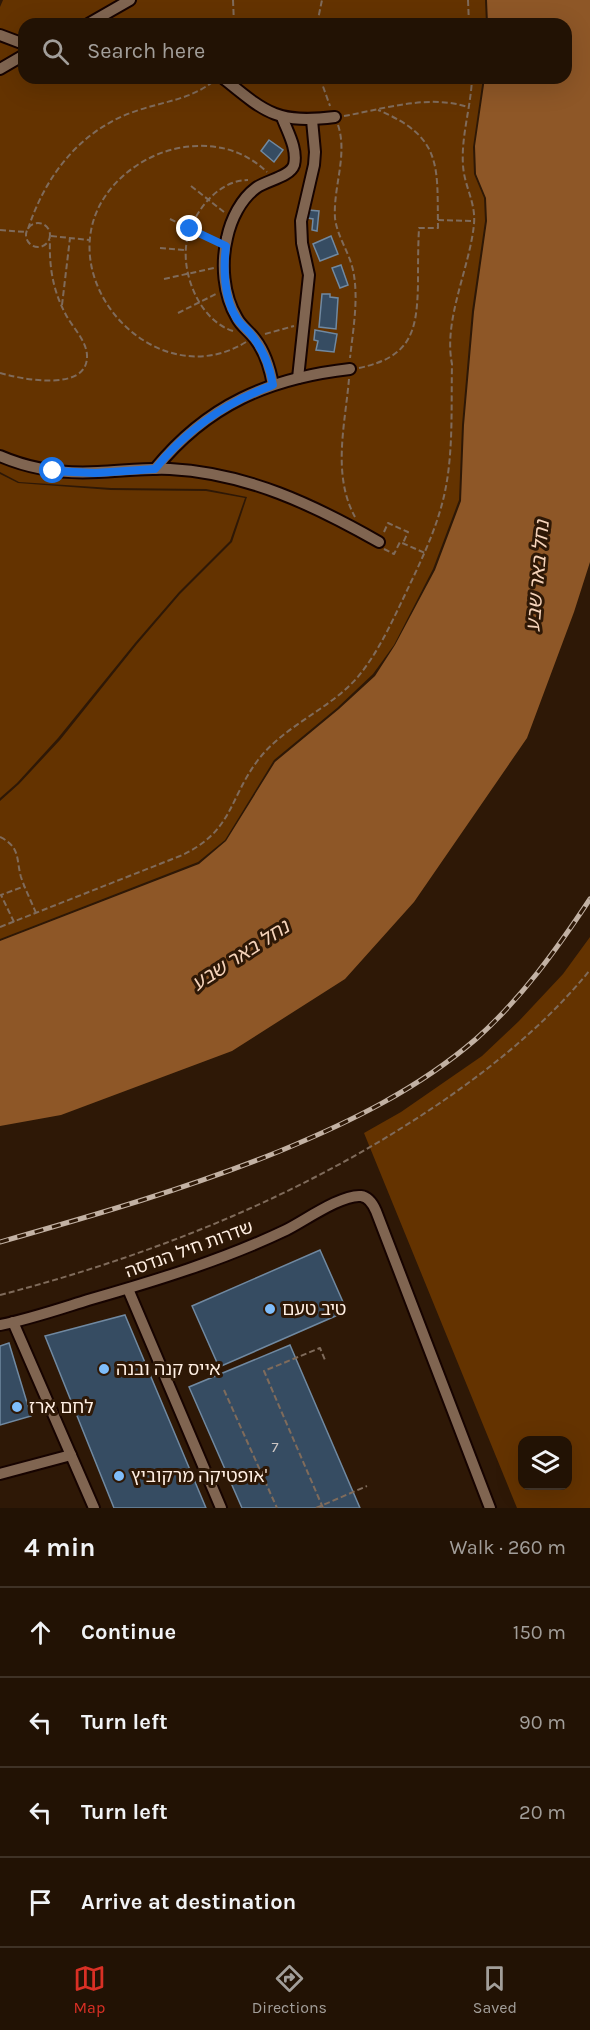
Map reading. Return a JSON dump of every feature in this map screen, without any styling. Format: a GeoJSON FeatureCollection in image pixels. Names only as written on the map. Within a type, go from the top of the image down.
{"type":"FeatureCollection","features":[{"type":"Feature","properties":{"kind":"street"},"geometry":{"type":"LineString","coordinates":[[98,18],[130,0]]}},
{"type":"Feature","properties":{"kind":"street"},"geometry":{"type":"LineString","coordinates":[[0,35],[18,42]]}},
{"type":"Feature","properties":{"kind":"street"},"geometry":{"type":"LineString","coordinates":[[0,69],[18,58]]}},
{"type":"Feature","properties":{"kind":"street"},"geometry":{"type":"LineString","coordinates":[[230,84],[256,105],[282,117],[312,120],[335,117]]}},
{"type":"Feature","properties":{"kind":"street"},"geometry":{"type":"LineString","coordinates":[[273,385],[266,359],[232,308],[226,288],[224,266],[232,219],[242,202],[255,188],[274,178],[286,175],[293,168],[293,148],[282,117]]}},
{"type":"Feature","properties":{"kind":"street"},"geometry":{"type":"LineString","coordinates":[[298,378],[309,275],[300,221],[314,165],[312,120]]}},
{"type":"Feature","properties":{"kind":"street"},"geometry":{"type":"LineString","coordinates":[[155,469],[179,441],[214,413],[234,401],[273,385],[298,378],[350,369]]}},
{"type":"Feature","properties":{"kind":"street"},"geometry":{"type":"LineString","coordinates":[[0,456],[15,463],[53,471],[95,473],[155,469],[199,472],[250,482],[296,499],[379,542]]}},
{"type":"Feature","properties":{"kind":"street","name":"שדרות חיל הנדסה"},"geometry":{"type":"LineString","coordinates":[[0,1325],[128,1289],[242,1249],[348,1198],[364,1197],[372,1202],[376,1211],[490,1508]]}},
{"type":"Feature","properties":{"kind":"street"},"geometry":{"type":"LineString","coordinates":[[128,1289],[221,1508]]}},
{"type":"Feature","properties":{"kind":"street"},"geometry":{"type":"LineString","coordinates":[[13,1322],[94,1508]]}},
{"type":"Feature","properties":{"kind":"street"},"geometry":{"type":"LineString","coordinates":[[0,1474],[71,1455]]}},
{"type":"Feature","properties":{"kind":"path"},"geometry":{"type":"LineString","coordinates":[[233,0],[234,18]]}},
{"type":"Feature","properties":{"kind":"path"},"geometry":{"type":"LineString","coordinates":[[318,18],[322,0]]}},
{"type":"Feature","properties":{"kind":"path"},"geometry":{"type":"LineString","coordinates":[[468,0],[469,18]]}},
{"type":"Feature","properties":{"kind":"path"},"geometry":{"type":"LineString","coordinates":[[51,238],[45,246],[36,247],[28,242],[27,231],[46,184],[80,143],[114,120],[136,111],[192,95],[210,84]]}},
{"type":"Feature","properties":{"kind":"path"},"geometry":{"type":"LineString","coordinates":[[322,84],[340,131],[342,143],[336,221],[338,232],[353,267],[356,286],[342,476],[350,506],[366,534]]}},
{"type":"Feature","properties":{"kind":"path"},"geometry":{"type":"LineString","coordinates":[[0,927],[195,849],[224,822],[258,761],[274,743],[355,680],[388,629],[425,552],[442,504],[447,478],[452,364],[450,353],[474,221],[473,202],[463,163],[471,84]]}},
{"type":"Feature","properties":{"kind":"path"},"geometry":{"type":"LineString","coordinates":[[335,117],[393,106],[439,101],[469,107]]}},
{"type":"Feature","properties":{"kind":"path"},"geometry":{"type":"LineString","coordinates":[[350,369],[369,366],[388,358],[409,339],[418,309],[418,228],[438,228],[437,172],[430,152],[414,130],[400,120],[378,110]]}},
{"type":"Feature","properties":{"kind":"path"},"geometry":{"type":"LineString","coordinates":[[252,335],[236,349],[216,355],[195,356],[173,353],[151,345],[132,333],[114,316],[101,295],[92,270],[89,240],[94,216],[106,195],[122,177],[141,162],[163,152],[187,146],[211,145],[234,150],[255,161],[274,178]]}},
{"type":"Feature","properties":{"kind":"path"},"geometry":{"type":"LineString","coordinates":[[262,185],[250,180],[240,180],[220,189],[209,200],[190,229],[185,250],[188,274],[208,315],[226,329],[252,335],[304,323]]}},
{"type":"Feature","properties":{"kind":"path"},"geometry":{"type":"LineString","coordinates":[[191,186],[232,219]]}},
{"type":"Feature","properties":{"kind":"path"},"geometry":{"type":"LineString","coordinates":[[170,219],[226,246]]}},
{"type":"Feature","properties":{"kind":"path"},"geometry":{"type":"LineString","coordinates":[[438,220],[474,221]]}},
{"type":"Feature","properties":{"kind":"path"},"geometry":{"type":"LineString","coordinates":[[0,230],[27,231],[34,224],[41,223],[48,227],[51,238],[51,273],[55,291],[62,308],[86,349],[86,361],[80,372],[62,380],[19,379],[0,373]]}},
{"type":"Feature","properties":{"kind":"path"},"geometry":{"type":"LineString","coordinates":[[51,238],[89,240]]}},
{"type":"Feature","properties":{"kind":"path"},"geometry":{"type":"LineString","coordinates":[[62,308],[70,238]]}},
{"type":"Feature","properties":{"kind":"path"},"geometry":{"type":"LineString","coordinates":[[160,248],[185,250]]}},
{"type":"Feature","properties":{"kind":"path"},"geometry":{"type":"LineString","coordinates":[[164,279],[224,266]]}},
{"type":"Feature","properties":{"kind":"path"},"geometry":{"type":"LineString","coordinates":[[178,313],[226,288]]}},
{"type":"Feature","properties":{"kind":"path"},"geometry":{"type":"LineString","coordinates":[[403,543],[408,532],[388,523],[377,546],[394,554],[400,542],[425,552]]}},
{"type":"Feature","properties":{"kind":"path"},"geometry":{"type":"LineString","coordinates":[[0,837],[7,840],[14,848],[20,866],[20,875],[36,913]]}},
{"type":"Feature","properties":{"kind":"path"},"geometry":{"type":"LineString","coordinates":[[14,922],[2,895],[25,886]]}},
{"type":"Feature","properties":{"kind":"path"},"geometry":{"type":"LineString","coordinates":[[0,1295],[54,1281],[234,1217],[332,1169],[419,1117],[469,1083],[517,1044],[574,989],[590,970]]}},
{"type":"Feature","properties":{"kind":"path"},"geometry":{"type":"LineString","coordinates":[[322,1507],[264,1371],[320,1348],[325,1360]]}},
{"type":"Feature","properties":{"kind":"path"},"geometry":{"type":"LineString","coordinates":[[224,1390],[277,1508]]}},
{"type":"Feature","properties":{"kind":"path"},"geometry":{"type":"LineString","coordinates":[[316,1508],[367,1486]]}},
{"type":"Feature","properties":{"kind":"shaded area"},"geometry":{"type":"Polygon","coordinates":[[[3,0],[485,0],[486,18],[18,18],[18,84],[482,84],[473,147],[474,174],[484,198],[485,221],[472,311],[462,425],[459,500],[433,569],[394,645],[373,674],[337,708],[274,760],[225,840],[198,862],[0,939],[0,801],[60,740],[180,594],[232,542],[247,497],[206,489],[111,488],[19,482],[0,472],[0,7],[3,0]]]}},
{"type":"Feature","properties":{"kind":"shaded area"},"geometry":{"type":"Polygon","coordinates":[[[0,474],[18,483],[111,490],[206,491],[245,498],[230,541],[179,592],[58,738],[0,798],[0,474]]]}},
{"type":"Feature","properties":{"kind":"shaded area"},"geometry":{"type":"Polygon","coordinates":[[[590,937],[590,1508],[517,1508],[364,1133],[401,1112],[482,1056],[563,974],[590,937]]]}},
{"type":"Feature","properties":{"kind":"water","name":"נחל באר שבע"},"geometry":{"type":"Polygon","coordinates":[[[487,0],[590,0],[590,562],[527,738],[414,902],[345,979],[232,1051],[61,1115],[0,1126],[0,941],[199,864],[226,841],[275,762],[375,676],[395,645],[435,570],[461,501],[464,425],[474,312],[487,221],[486,198],[476,174],[475,146],[484,84],[572,84],[572,18],[488,18],[487,0]]]}},
{"type":"Feature","properties":{"kind":"building"},"geometry":{"type":"Polygon","coordinates":[[[269,140],[283,150],[274,162],[261,151],[269,140]]]}},
{"type":"Feature","properties":{"kind":"building"},"geometry":{"type":"Polygon","coordinates":[[[308,210],[319,211],[317,231],[312,230],[313,219],[307,218],[308,210]]]}},
{"type":"Feature","properties":{"kind":"building"},"geometry":{"type":"Polygon","coordinates":[[[331,236],[338,254],[320,261],[313,244],[331,236]]]}},
{"type":"Feature","properties":{"kind":"building"},"geometry":{"type":"Polygon","coordinates":[[[341,265],[348,285],[340,288],[332,268],[341,265]]]}},
{"type":"Feature","properties":{"kind":"building"},"geometry":{"type":"Polygon","coordinates":[[[322,294],[330,294],[330,297],[338,298],[336,329],[319,327],[322,294]]]}},
{"type":"Feature","properties":{"kind":"building"},"geometry":{"type":"Polygon","coordinates":[[[315,330],[337,334],[334,352],[316,350],[318,341],[314,340],[315,330]]]}},
{"type":"Feature","properties":{"kind":"building","name":"טיב טעם"},"geometry":{"type":"Polygon","coordinates":[[[320,1250],[347,1311],[219,1367],[192,1306],[320,1250]]]}},
{"type":"Feature","properties":{"kind":"building"},"geometry":{"type":"Polygon","coordinates":[[[125,1315],[206,1508],[114,1508],[45,1336],[125,1315]]]}},
{"type":"Feature","properties":{"kind":"building"},"geometry":{"type":"Polygon","coordinates":[[[9,1343],[31,1416],[0,1425],[0,1346],[9,1343]]]}},
{"type":"Feature","properties":{"kind":"building"},"geometry":{"type":"Polygon","coordinates":[[[290,1345],[360,1508],[242,1508],[189,1387],[290,1345]]]}},
{"type":"Feature","properties":{"kind":"railway"},"geometry":{"type":"LineString","coordinates":[[0,1242],[142,1200],[246,1164],[332,1128],[407,1089],[454,1057],[492,1024],[538,973],[590,899]]}},
{"type":"Feature","properties":{"kind":"place","name":"טיב טעם"},"geometry":{"type":"Point","coordinates":[270,1309]}},
{"type":"Feature","properties":{"kind":"place","name":"אייס קנה ובנה"},"geometry":{"type":"Point","coordinates":[104,1369]}},
{"type":"Feature","properties":{"kind":"place","name":"לחם ארז"},"geometry":{"type":"Point","coordinates":[17,1407]}},
{"type":"Feature","properties":{"kind":"place","name":"אופטיקה מרקוביץ'"},"geometry":{"type":"Point","coordinates":[119,1476]}},
{"type":"Feature","properties":{"kind":"route"},"geometry":{"type":"LineString","coordinates":[[53,471],[95,473],[155,469],[179,441],[214,413],[234,401],[273,385],[264,353],[238,320],[232,308],[225,275],[226,246],[190,229]]}}]}
